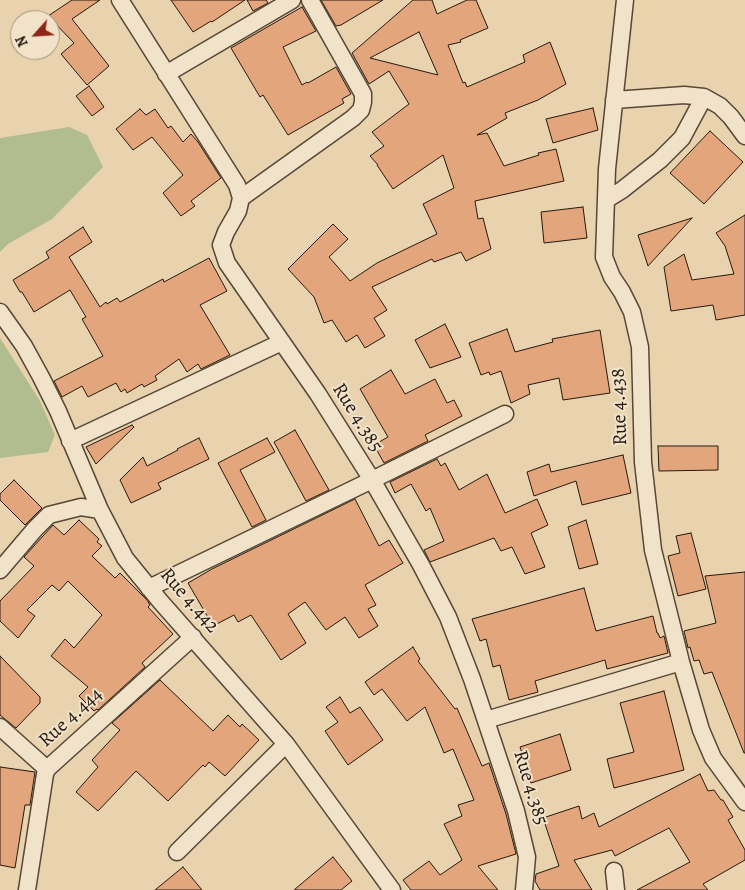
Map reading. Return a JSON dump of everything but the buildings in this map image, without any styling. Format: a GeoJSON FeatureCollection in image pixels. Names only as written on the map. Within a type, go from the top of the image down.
{"type":"FeatureCollection","features":[{"type":"Feature","properties":{"kind":"street"},"geometry":{"type":"LineString","coordinates":[[120,0],[237,185],[241,198],[353,118],[361,110],[363,94],[310,0]]}},
{"type":"Feature","properties":{"kind":"street"},"geometry":{"type":"LineString","coordinates":[[166,74],[292,0]]}},
{"type":"Feature","properties":{"kind":"street","name":"Rue 4.438"},"geometry":{"type":"LineString","coordinates":[[625,0],[607,169],[604,257],[612,277],[632,312],[640,347],[643,462],[653,550],[681,662],[701,730],[713,758],[745,802]]}},
{"type":"Feature","properties":{"kind":"street"},"geometry":{"type":"LineString","coordinates":[[614,100],[684,95],[704,97],[720,106],[745,136]]}},
{"type":"Feature","properties":{"kind":"street"},"geometry":{"type":"LineString","coordinates":[[606,200],[660,160],[682,138],[704,97]]}},
{"type":"Feature","properties":{"kind":"street","name":"Rue 4.385"},"geometry":{"type":"LineString","coordinates":[[241,198],[238,211],[221,245],[227,263],[318,394],[372,480],[421,565],[448,617],[472,679],[516,811],[527,858],[524,890]]}},
{"type":"Feature","properties":{"kind":"street","name":"Rue 4.442"},"geometry":{"type":"LineString","coordinates":[[0,312],[24,346],[41,377],[58,411],[100,510],[125,558],[286,744],[392,890]]}},
{"type":"Feature","properties":{"kind":"street"},"geometry":{"type":"LineString","coordinates":[[70,441],[282,342]]}},
{"type":"Feature","properties":{"kind":"street"},"geometry":{"type":"LineString","coordinates":[[149,588],[505,414]]}},
{"type":"Feature","properties":{"kind":"street"},"geometry":{"type":"LineString","coordinates":[[0,570],[35,529],[49,516],[82,507],[100,510]]}},
{"type":"Feature","properties":{"kind":"street","name":"Rue 4.444"},"geometry":{"type":"LineString","coordinates":[[27,890],[47,768],[193,637]]}},
{"type":"Feature","properties":{"kind":"street"},"geometry":{"type":"LineString","coordinates":[[486,720],[681,662]]}},
{"type":"Feature","properties":{"kind":"street"},"geometry":{"type":"LineString","coordinates":[[0,727],[47,768]]}},
{"type":"Feature","properties":{"kind":"street"},"geometry":{"type":"LineString","coordinates":[[178,852],[286,744]]}},
{"type":"Feature","properties":{"kind":"street"},"geometry":{"type":"LineString","coordinates":[[614,871],[616,890]]}},
{"type":"Feature","properties":{"kind":"green space"},"geometry":{"type":"Polygon","coordinates":[[[69,127],[87,135],[103,167],[52,219],[8,244],[0,252],[0,138],[69,127]]]}},
{"type":"Feature","properties":{"kind":"green space"},"geometry":{"type":"Polygon","coordinates":[[[0,338],[40,401],[55,435],[48,452],[0,458],[0,338]]]}}]}
